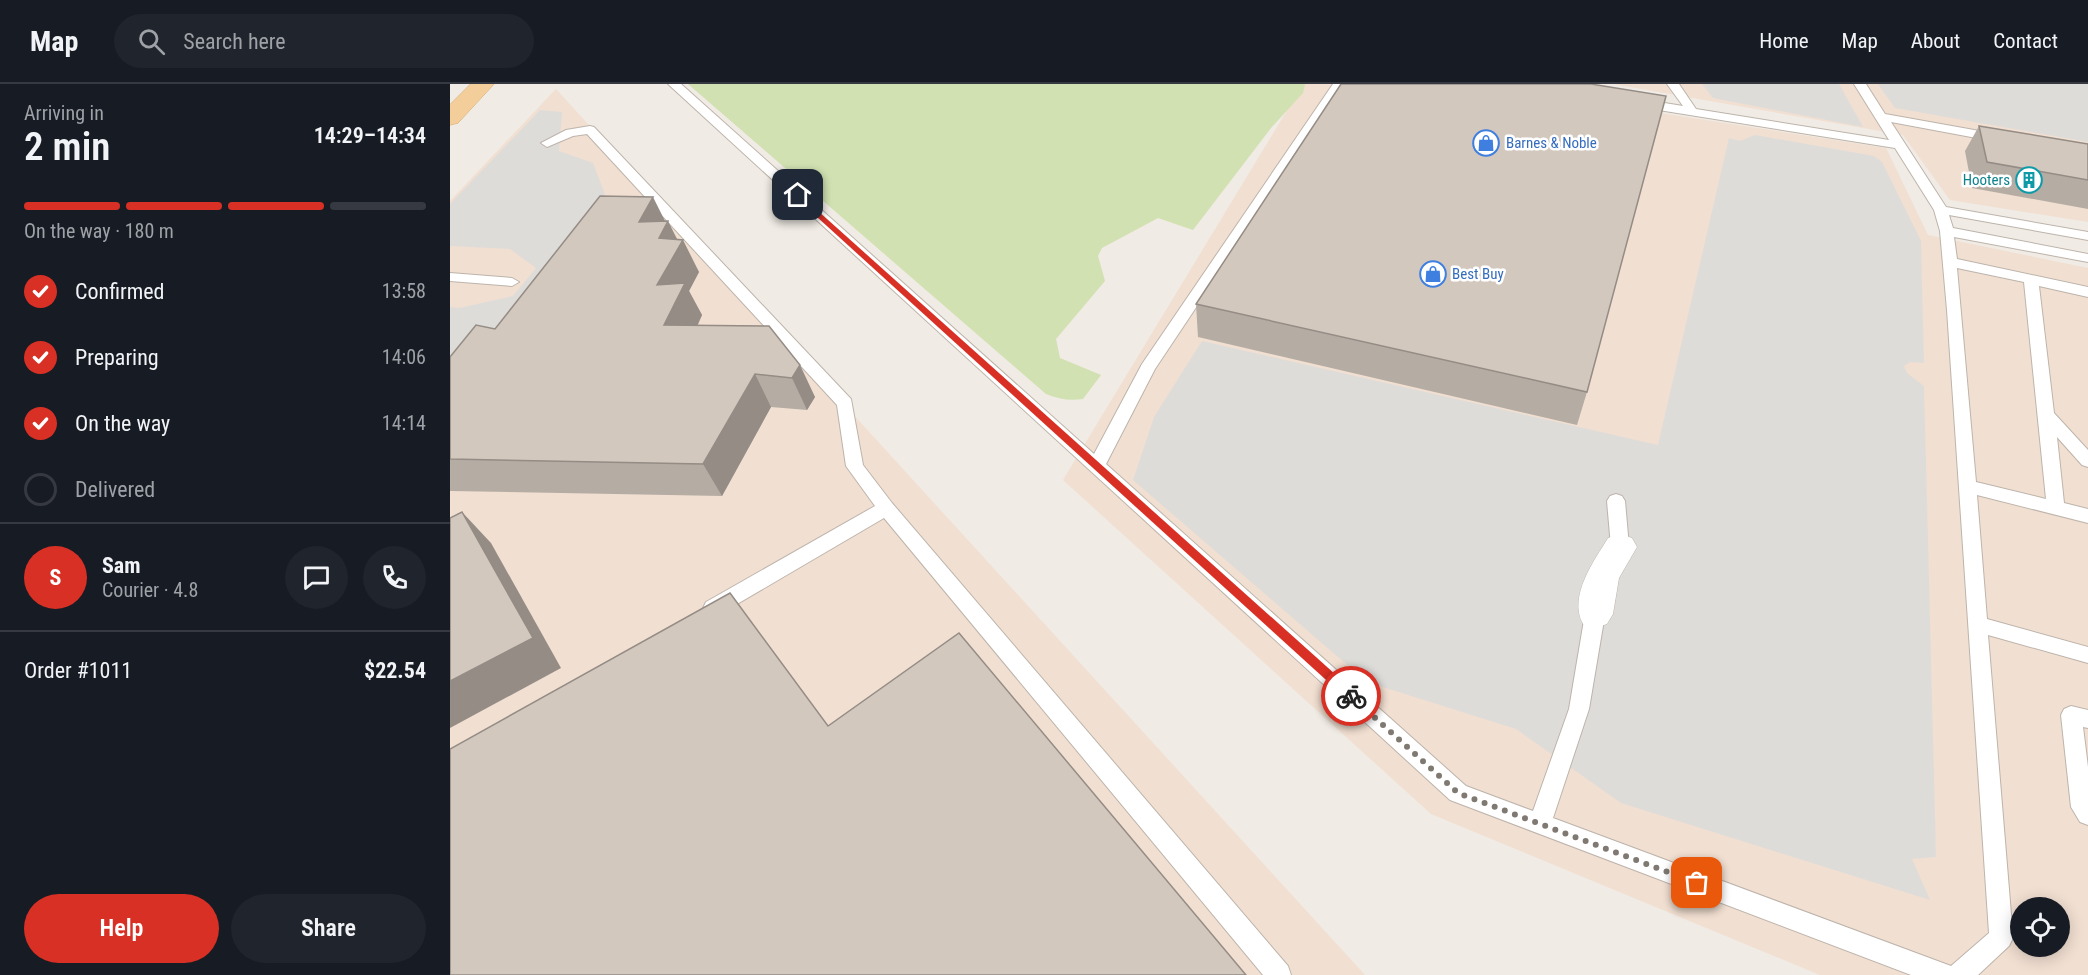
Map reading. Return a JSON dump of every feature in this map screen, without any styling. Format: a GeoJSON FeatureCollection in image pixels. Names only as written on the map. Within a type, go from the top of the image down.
{"type":"FeatureCollection","features":[{"type":"Feature","properties":{"kind":"main road"},"geometry":{"type":"LineString","coordinates":[[450,118],[483,84]]}},
{"type":"Feature","properties":{"kind":"street"},"geometry":{"type":"LineString","coordinates":[[1595,614],[1602,577],[1620,547]]}},
{"type":"Feature","properties":{"kind":"lane"},"geometry":{"type":"LineString","coordinates":[[674,84],[1458,793],[1943,975]]}},
{"type":"Feature","properties":{"kind":"lane"},"geometry":{"type":"LineString","coordinates":[[1096,466],[1148,368],[1339,84]]}},
{"type":"Feature","properties":{"kind":"lane"},"geometry":{"type":"LineString","coordinates":[[1673,84],[1692,111]]}},
{"type":"Feature","properties":{"kind":"lane"},"geometry":{"type":"LineString","coordinates":[[1860,84],[1941,210],[1947,231],[2001,938],[1960,975]]}},
{"type":"Feature","properties":{"kind":"lane"},"geometry":{"type":"LineString","coordinates":[[1625,100],[1899,145]]}},
{"type":"Feature","properties":{"kind":"lane"},"geometry":{"type":"LineString","coordinates":[[1881,117],[2008,139]]}},
{"type":"Feature","properties":{"kind":"lane"},"geometry":{"type":"LineString","coordinates":[[547,143],[570,133],[590,130],[845,403],[855,466],[886,508],[1279,975]]}},
{"type":"Feature","properties":{"kind":"lane"},"geometry":{"type":"LineString","coordinates":[[1941,210],[2088,236]]}},
{"type":"Feature","properties":{"kind":"lane"},"geometry":{"type":"LineString","coordinates":[[1947,231],[2088,258]]}},
{"type":"Feature","properties":{"kind":"lane"},"geometry":{"type":"LineString","coordinates":[[1950,262],[2088,292]]}},
{"type":"Feature","properties":{"kind":"lane"},"geometry":{"type":"LineString","coordinates":[[450,277],[512,282]]}},
{"type":"Feature","properties":{"kind":"lane"},"geometry":{"type":"LineString","coordinates":[[2031,280],[2056,508]]}},
{"type":"Feature","properties":{"kind":"lane"},"geometry":{"type":"LineString","coordinates":[[2045,414],[2088,461]]}},
{"type":"Feature","properties":{"kind":"lane"},"geometry":{"type":"LineString","coordinates":[[1967,486],[2088,516]]}},
{"type":"Feature","properties":{"kind":"lane"},"geometry":{"type":"LineString","coordinates":[[1616,501],[1620,547]]}},
{"type":"Feature","properties":{"kind":"lane"},"geometry":{"type":"LineString","coordinates":[[698,617],[886,508]]}},
{"type":"Feature","properties":{"kind":"lane"},"geometry":{"type":"LineString","coordinates":[[1540,824],[1579,709],[1595,614]]}},
{"type":"Feature","properties":{"kind":"lane"},"geometry":{"type":"LineString","coordinates":[[1977,624],[2088,655]]}},
{"type":"Feature","properties":{"kind":"lane"},"geometry":{"type":"LineString","coordinates":[[2084,717],[2071,715],[2082,807],[2088,815]]}},
{"type":"Feature","properties":{"kind":"shaded area"},"geometry":{"type":"Polygon","coordinates":[[[1303,84],[1472,84],[1886,148],[1928,235],[2088,268],[2088,975],[1820,975],[1431,814],[1063,480],[1303,84]]]}},
{"type":"Feature","properties":{"kind":"shaded area"},"geometry":{"type":"Polygon","coordinates":[[[1613,84],[2088,84],[2088,222],[1950,200],[1903,135],[1613,84]]]}},
{"type":"Feature","properties":{"kind":"shaded area"},"geometry":{"type":"Polygon","coordinates":[[[1702,84],[1839,84],[1863,127],[1713,98],[1702,84]]]}},
{"type":"Feature","properties":{"kind":"shaded area"},"geometry":{"type":"Polygon","coordinates":[[[1878,84],[2088,84],[2088,142],[1895,108],[1878,84]]]}},
{"type":"Feature","properties":{"kind":"shaded area"},"geometry":{"type":"Polygon","coordinates":[[[556,89],[1365,975],[450,975],[450,201],[556,89]]]}},
{"type":"Feature","properties":{"kind":"shaded area"},"geometry":{"type":"Polygon","coordinates":[[[540,110],[562,112],[559,151],[593,163],[613,215],[450,417],[450,307],[459,308],[513,296],[536,268],[510,249],[450,246],[450,204],[540,110]]]}},
{"type":"Feature","properties":{"kind":"shaded area"},"geometry":{"type":"Polygon","coordinates":[[[1755,135],[1874,156],[1882,162],[1921,241],[1924,363],[1910,362],[1904,366],[1907,373],[1924,386],[1936,857],[1912,859],[1930,900],[1621,803],[1516,729],[1367,682],[1133,480],[1154,417],[1202,341],[1658,445],[1729,138],[1740,141],[1755,135]]]}},
{"type":"Feature","properties":{"kind":"green space"},"geometry":{"type":"Polygon","coordinates":[[[688,84],[1305,84],[1303,93],[1271,128],[1193,230],[1158,218],[1102,248],[1098,256],[1105,281],[1056,339],[1060,358],[1101,375],[1083,399],[1073,400],[1046,394],[688,84]]]}},
{"type":"Feature","properties":{"kind":"building"},"geometry":{"type":"Polygon","coordinates":[[[1341,84],[1591,84],[1666,96],[1587,392],[1196,304],[1341,84]]]}},
{"type":"Feature","properties":{"kind":"building"},"geometry":{"type":"Polygon","coordinates":[[[1979,126],[2088,144],[2088,180],[1987,162],[1979,126]]]}},
{"type":"Feature","properties":{"kind":"building"},"geometry":{"type":"Polygon","coordinates":[[[600,196],[653,197],[639,222],[668,221],[659,238],[683,240],[657,285],[685,283],[664,325],[769,326],[800,365],[792,378],[755,374],[703,464],[450,459],[450,357],[476,325],[495,329],[600,196]]]}},
{"type":"Feature","properties":{"kind":"building"},"geometry":{"type":"Polygon","coordinates":[[[462,512],[533,638],[450,681],[450,518],[462,512]]]}},
{"type":"Feature","properties":{"kind":"building"},"geometry":{"type":"Polygon","coordinates":[[[730,593],[828,726],[959,633],[1246,975],[450,975],[450,749],[730,593]]]}},
{"type":"Feature","properties":{"kind":"way so far"},"geometry":{"type":"LineString","coordinates":[[1351,696],[1458,793],[1697,883]]}},
{"type":"Feature","properties":{"kind":"place","name":"Barnes & Noble"},"geometry":{"type":"Point","coordinates":[1486,143]}},
{"type":"Feature","properties":{"kind":"place","name":"Hooters"},"geometry":{"type":"Point","coordinates":[2029,180]}},
{"type":"Feature","properties":{"kind":"place","name":"Best Buy"},"geometry":{"type":"Point","coordinates":[1433,274]}},
{"type":"Feature","properties":{"kind":"route"},"geometry":{"type":"LineString","coordinates":[[798,195],[1351,696]]}}]}
